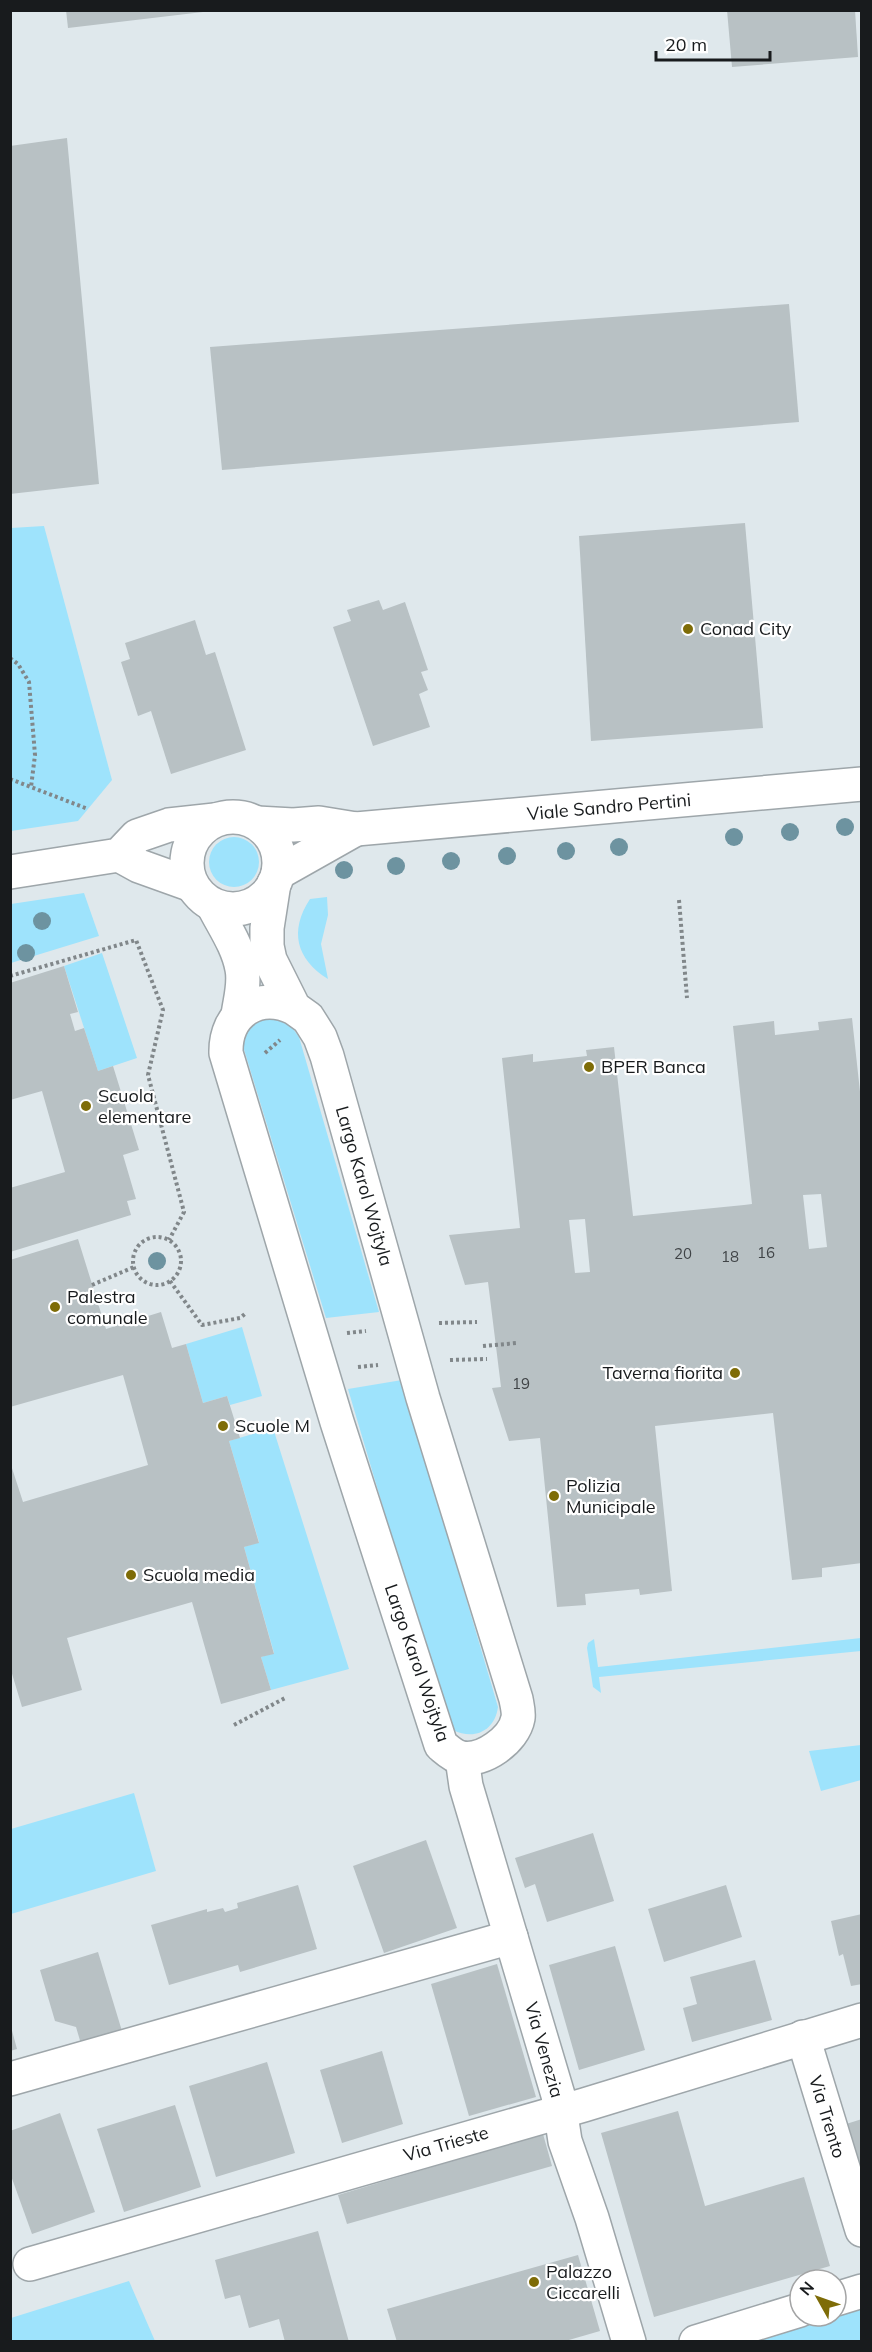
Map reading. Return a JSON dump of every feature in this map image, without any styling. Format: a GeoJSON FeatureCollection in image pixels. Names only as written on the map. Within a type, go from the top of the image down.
{"type":"FeatureCollection","features":[{"type":"Feature","properties":{"kind":"street","name":"Viale Sandro Pertini"},"geometry":{"type":"LineString","coordinates":[[257,823],[293,825],[319,823],[356,829],[861,784]]}},
{"type":"Feature","properties":{"kind":"street"},"geometry":{"type":"LineString","coordinates":[[10,872],[119,855],[226,908],[241,908],[255,903],[266,895],[276,878],[279,859],[275,844],[268,832],[257,823],[243,818],[229,817],[169,825],[137,836],[119,855]]}},
{"type":"Feature","properties":{"kind":"street"},"geometry":{"type":"LineString","coordinates":[[203,895],[188,872],[187,859],[195,836],[215,820]]}},
{"type":"Feature","properties":{"kind":"street","name":"Viale Sandro Pertini"},"geometry":{"type":"LineString","coordinates":[[276,878],[356,829]]}},
{"type":"Feature","properties":{"kind":"street","name":"Largo Karol Wojtyla"},"geometry":{"type":"LineString","coordinates":[[203,895],[235,948],[242,969],[243,985],[238,1015],[227,1035],[226,1053],[337,1422],[419,1678],[441,1745],[450,1753],[462,1758],[484,1755],[494,1749],[515,1728],[518,1716],[516,1699],[423,1398],[327,1056],[308,1018],[289,1022],[270,960],[267,928],[276,878]]}},
{"type":"Feature","properties":{"kind":"street"},"geometry":{"type":"LineString","coordinates":[[238,1015],[246,1009],[265,1002],[284,1004],[289,1022]]}},
{"type":"Feature","properties":{"kind":"street","name":"Via Venezia"},"geometry":{"type":"LineString","coordinates":[[462,1758],[466,1786],[558,2095],[565,2141],[592,2218],[629,2342]]}},
{"type":"Feature","properties":{"kind":"street"},"geometry":{"type":"LineString","coordinates":[[10,2079],[511,1937]]}},
{"type":"Feature","properties":{"kind":"street","name":"Via Trieste"},"geometry":{"type":"LineString","coordinates":[[30,2264],[560,2111],[861,2020]]}},
{"type":"Feature","properties":{"kind":"street","name":"Via Trento"},"geometry":{"type":"LineString","coordinates":[[803,2037],[861,2230]]}},
{"type":"Feature","properties":{"kind":"street"},"geometry":{"type":"LineString","coordinates":[[696,2342],[788,2314]]}},
{"type":"Feature","properties":{"kind":"path"},"geometry":{"type":"LineString","coordinates":[[10,658],[18,664],[29,682],[35,755],[31,787]]}},
{"type":"Feature","properties":{"kind":"path"},"geometry":{"type":"LineString","coordinates":[[10,779],[88,809]]}},
{"type":"Feature","properties":{"kind":"path"},"geometry":{"type":"LineString","coordinates":[[679,900],[687,998]]}},
{"type":"Feature","properties":{"kind":"path"},"geometry":{"type":"LineString","coordinates":[[10,976],[136,940],[163,1010],[148,1075],[184,1212],[169,1240]]}},
{"type":"Feature","properties":{"kind":"path"},"geometry":{"type":"LineString","coordinates":[[257,1059],[289,1022]]}},
{"type":"Feature","properties":{"kind":"path"},"geometry":{"type":"LineString","coordinates":[[153,1238],[169,1240],[179,1252],[181,1260],[176,1276],[170,1281],[156,1285],[141,1280],[134,1267],[133,1259],[139,1245],[153,1238]]}},
{"type":"Feature","properties":{"kind":"path"},"geometry":{"type":"LineString","coordinates":[[92,1285],[134,1267]]}},
{"type":"Feature","properties":{"kind":"path"},"geometry":{"type":"LineString","coordinates":[[170,1281],[202,1325],[240,1318],[246,1313]]}},
{"type":"Feature","properties":{"kind":"path"},"geometry":{"type":"LineString","coordinates":[[432,1323],[477,1322]]}},
{"type":"Feature","properties":{"kind":"path"},"geometry":{"type":"LineString","coordinates":[[336,1334],[370,1331]]}},
{"type":"Feature","properties":{"kind":"path"},"geometry":{"type":"LineString","coordinates":[[483,1346],[517,1343]]}},
{"type":"Feature","properties":{"kind":"path"},"geometry":{"type":"LineString","coordinates":[[444,1360],[487,1359]]}},
{"type":"Feature","properties":{"kind":"path"},"geometry":{"type":"LineString","coordinates":[[348,1368],[381,1365]]}},
{"type":"Feature","properties":{"kind":"path"},"geometry":{"type":"LineString","coordinates":[[234,1725],[287,1697]]}},
{"type":"Feature","properties":{"kind":"shaded area"},"geometry":{"type":"Polygon","coordinates":[[[44,526],[112,780],[78,821],[11,831],[11,528],[44,526]]]}},
{"type":"Feature","properties":{"kind":"shaded area"},"geometry":{"type":"Polygon","coordinates":[[[229,837],[239,837],[252,844],[259,857],[259,867],[252,880],[239,887],[229,887],[220,883],[213,876],[209,867],[209,857],[213,848],[220,841],[229,837]]]}},
{"type":"Feature","properties":{"kind":"shaded area"},"geometry":{"type":"Polygon","coordinates":[[[84,893],[99,936],[11,963],[11,904],[84,893]]]}},
{"type":"Feature","properties":{"kind":"shaded area"},"geometry":{"type":"Polygon","coordinates":[[[327,897],[328,915],[321,944],[328,979],[309,963],[299,943],[298,933],[299,922],[310,899],[327,897]]]}},
{"type":"Feature","properties":{"kind":"shaded area"},"geometry":{"type":"Polygon","coordinates":[[[102,953],[137,1058],[98,1071],[64,966],[102,953]]]}},
{"type":"Feature","properties":{"kind":"shaded area"},"geometry":{"type":"Polygon","coordinates":[[[260,1016],[286,1019],[299,1037],[379,1312],[326,1318],[242,1043],[243,1034],[260,1016]]]}},
{"type":"Feature","properties":{"kind":"shaded area"},"geometry":{"type":"Polygon","coordinates":[[[242,1327],[262,1396],[230,1405],[227,1396],[203,1403],[186,1344],[242,1327]]]}},
{"type":"Feature","properties":{"kind":"shaded area"},"geometry":{"type":"Polygon","coordinates":[[[402,1380],[498,1707],[493,1722],[476,1734],[453,1730],[419,1629],[348,1389],[402,1380]]]}},
{"type":"Feature","properties":{"kind":"shaded area"},"geometry":{"type":"Polygon","coordinates":[[[273,1428],[349,1669],[271,1690],[261,1657],[274,1653],[244,1547],[259,1542],[229,1441],[273,1428]]]}},
{"type":"Feature","properties":{"kind":"shaded area"},"geometry":{"type":"Polygon","coordinates":[[[861,1638],[861,1651],[599,1677],[601,1693],[593,1687],[587,1648],[588,1643],[594,1639],[598,1667],[861,1638]]]}},
{"type":"Feature","properties":{"kind":"shaded area"},"geometry":{"type":"Polygon","coordinates":[[[861,1745],[861,1780],[821,1791],[809,1751],[861,1745]]]}},
{"type":"Feature","properties":{"kind":"shaded area"},"geometry":{"type":"Polygon","coordinates":[[[134,1793],[156,1871],[11,1914],[11,1829],[134,1793]]]}},
{"type":"Feature","properties":{"kind":"shaded area"},"geometry":{"type":"Polygon","coordinates":[[[129,2281],[155,2341],[11,2341],[11,2318],[129,2281]]]}},
{"type":"Feature","properties":{"kind":"shaded area"},"geometry":{"type":"Polygon","coordinates":[[[861,2307],[861,2341],[747,2342],[793,2328],[848,2328],[848,2311],[861,2307]]]}},
{"type":"Feature","properties":{"kind":"building"},"geometry":{"type":"Polygon","coordinates":[[[66,10],[203,10],[203,12],[68,28],[66,10]]]}},
{"type":"Feature","properties":{"kind":"building"},"geometry":{"type":"Polygon","coordinates":[[[727,10],[855,10],[858,57],[732,67],[727,10]]]}},
{"type":"Feature","properties":{"kind":"building"},"geometry":{"type":"Polygon","coordinates":[[[67,138],[99,484],[10,494],[10,146],[67,138]]]}},
{"type":"Feature","properties":{"kind":"building"},"geometry":{"type":"Polygon","coordinates":[[[789,304],[799,422],[222,470],[210,347],[789,304]]]}},
{"type":"Feature","properties":{"kind":"building"},"geometry":{"type":"Polygon","coordinates":[[[745,523],[763,728],[591,741],[579,536],[745,523]]]}},
{"type":"Feature","properties":{"kind":"building"},"geometry":{"type":"Polygon","coordinates":[[[379,600],[383,610],[405,602],[428,670],[421,672],[428,690],[419,694],[430,727],[373,746],[333,627],[351,621],[347,610],[379,600]]]}},
{"type":"Feature","properties":{"kind":"building"},"geometry":{"type":"Polygon","coordinates":[[[195,620],[206,655],[215,652],[246,750],[171,774],[151,711],[138,716],[121,662],[130,659],[125,643],[195,620]]]}},
{"type":"Feature","properties":{"kind":"building","name":"Scuola elementare"},"geometry":{"type":"Polygon","coordinates":[[[64,966],[78,1012],[70,1014],[75,1031],[84,1028],[98,1071],[113,1066],[139,1150],[123,1155],[136,1199],[127,1201],[131,1215],[10,1252],[10,1188],[65,1172],[42,1091],[10,1100],[10,1033],[12,1032],[10,983],[64,966]]]}},
{"type":"Feature","properties":{"kind":"building"},"geometry":{"type":"Polygon","coordinates":[[[852,1018],[862,1110],[862,1563],[822,1568],[822,1577],[792,1580],[773,1413],[655,1426],[672,1591],[640,1595],[639,1589],[585,1594],[586,1605],[557,1607],[540,1438],[509,1441],[492,1388],[501,1387],[488,1282],[465,1285],[449,1235],[520,1228],[502,1058],[533,1054],[533,1062],[587,1056],[586,1050],[614,1047],[633,1216],[744,1205],[752,1204],[733,1026],[774,1021],[775,1035],[819,1030],[818,1022],[852,1018]],[[821,1194],[803,1195],[809,1249],[827,1247],[821,1194]],[[585,1219],[569,1220],[575,1273],[590,1272],[585,1219]]]}},
{"type":"Feature","properties":{"kind":"building","name":"Scuola media"},"geometry":{"type":"Polygon","coordinates":[[[78,1239],[106,1329],[161,1312],[172,1348],[186,1344],[203,1403],[227,1396],[240,1438],[229,1441],[259,1543],[244,1547],[274,1654],[261,1657],[271,1690],[221,1704],[192,1602],[67,1638],[82,1690],[22,1707],[10,1667],[10,1462],[23,1502],[148,1465],[123,1375],[10,1407],[10,1260],[78,1239]]]}},
{"type":"Feature","properties":{"kind":"building"},"geometry":{"type":"Polygon","coordinates":[[[593,1833],[614,1901],[547,1922],[535,1884],[525,1888],[515,1858],[593,1833]]]}},
{"type":"Feature","properties":{"kind":"building"},"geometry":{"type":"Polygon","coordinates":[[[426,1840],[457,1928],[384,1953],[353,1866],[426,1840]]]}},
{"type":"Feature","properties":{"kind":"building"},"geometry":{"type":"Polygon","coordinates":[[[298,1885],[317,1949],[240,1972],[238,1965],[169,1985],[151,1925],[207,1909],[207,1912],[223,1908],[225,1912],[238,1908],[237,1903],[298,1885]]]}},
{"type":"Feature","properties":{"kind":"building"},"geometry":{"type":"Polygon","coordinates":[[[726,1885],[742,1937],[664,1962],[648,1909],[726,1885]]]}},
{"type":"Feature","properties":{"kind":"building"},"geometry":{"type":"Polygon","coordinates":[[[862,1914],[862,1984],[851,1986],[843,1954],[839,1956],[831,1921],[862,1914]]]}},
{"type":"Feature","properties":{"kind":"building"},"geometry":{"type":"Polygon","coordinates":[[[615,1946],[645,2050],[579,2070],[549,1965],[615,1946]]]}},
{"type":"Feature","properties":{"kind":"building"},"geometry":{"type":"Polygon","coordinates":[[[98,1952],[125,2041],[84,2054],[76,2027],[55,2021],[40,1970],[98,1952]]]}},
{"type":"Feature","properties":{"kind":"building"},"geometry":{"type":"Polygon","coordinates":[[[755,1960],[772,2020],[692,2042],[683,2008],[697,2004],[690,1977],[755,1960]]]}},
{"type":"Feature","properties":{"kind":"building"},"geometry":{"type":"Polygon","coordinates":[[[497,1964],[536,2097],[469,2116],[431,1984],[497,1964]]]}},
{"type":"Feature","properties":{"kind":"building"},"geometry":{"type":"Polygon","coordinates":[[[10,2028],[17,2049],[10,2051],[10,2028]]]}},
{"type":"Feature","properties":{"kind":"building"},"geometry":{"type":"Polygon","coordinates":[[[382,2051],[403,2124],[342,2143],[320,2070],[382,2051]]]}},
{"type":"Feature","properties":{"kind":"building"},"geometry":{"type":"Polygon","coordinates":[[[267,2062],[295,2153],[216,2177],[189,2086],[267,2062]]]}},
{"type":"Feature","properties":{"kind":"building"},"geometry":{"type":"Polygon","coordinates":[[[175,2105],[201,2187],[124,2212],[97,2129],[175,2105]]]}},
{"type":"Feature","properties":{"kind":"building"},"geometry":{"type":"Polygon","coordinates":[[[678,2111],[705,2206],[804,2177],[830,2266],[788,2268],[788,2278],[654,2317],[601,2133],[678,2111]]]}},
{"type":"Feature","properties":{"kind":"building"},"geometry":{"type":"Polygon","coordinates":[[[60,2113],[95,2212],[32,2234],[10,2173],[10,2131],[60,2113]]]}},
{"type":"Feature","properties":{"kind":"building"},"geometry":{"type":"Polygon","coordinates":[[[862,2119],[862,2185],[843,2125],[862,2119]]]}},
{"type":"Feature","properties":{"kind":"building"},"geometry":{"type":"Polygon","coordinates":[[[543,2134],[552,2166],[347,2224],[338,2195],[543,2134]]]}},
{"type":"Feature","properties":{"kind":"building"},"geometry":{"type":"Polygon","coordinates":[[[318,2231],[349,2342],[285,2342],[279,2319],[249,2328],[240,2295],[225,2299],[215,2260],[318,2231]]]}},
{"type":"Feature","properties":{"kind":"building","name":"Palazzo Ciccarelli"},"geometry":{"type":"Polygon","coordinates":[[[578,2255],[600,2331],[562,2342],[397,2342],[387,2309],[578,2255]]]}},
{"type":"Feature","properties":{"kind":"place","name":"Conad City"},"geometry":{"type":"Point","coordinates":[688,629]}},
{"type":"Feature","properties":{"kind":"place","name":"BPER Banca"},"geometry":{"type":"Point","coordinates":[589,1067]}},
{"type":"Feature","properties":{"kind":"place","name":"Scuola elementare"},"geometry":{"type":"Point","coordinates":[86,1106]}},
{"type":"Feature","properties":{"kind":"place","name":"Palestra comunale"},"geometry":{"type":"Point","coordinates":[55,1307]}},
{"type":"Feature","properties":{"kind":"place","name":"Taverna fiorita"},"geometry":{"type":"Point","coordinates":[735,1373]}},
{"type":"Feature","properties":{"kind":"place","name":"Scuole M"},"geometry":{"type":"Point","coordinates":[223,1426]}},
{"type":"Feature","properties":{"kind":"place","name":"Polizia Municipale"},"geometry":{"type":"Point","coordinates":[554,1496]}},
{"type":"Feature","properties":{"kind":"place","name":"Scuola media"},"geometry":{"type":"Point","coordinates":[131,1575]}},
{"type":"Feature","properties":{"kind":"place","name":"Palazzo Ciccarelli"},"geometry":{"type":"Point","coordinates":[534,2282]}}]}
